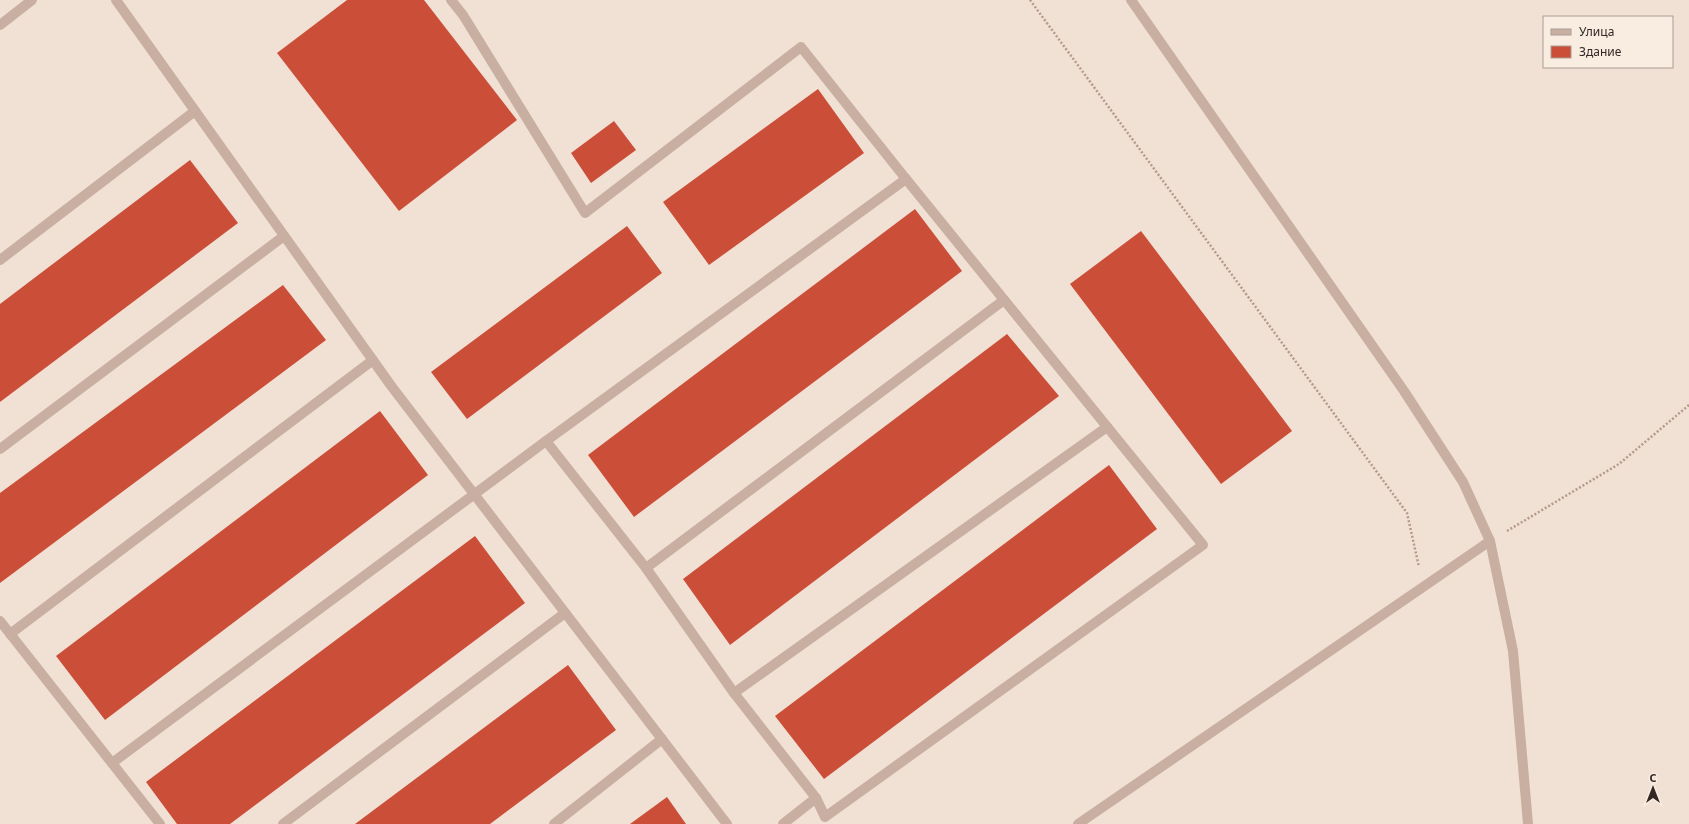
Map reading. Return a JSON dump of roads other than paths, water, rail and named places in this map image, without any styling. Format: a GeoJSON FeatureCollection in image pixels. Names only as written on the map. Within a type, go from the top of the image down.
{"type":"FeatureCollection","features":[{"type":"Feature","properties":{"kind":"street"},"geometry":{"type":"LineString","coordinates":[[0,25],[32,0]]}},
{"type":"Feature","properties":{"kind":"street"},"geometry":{"type":"LineString","coordinates":[[116,0],[373,360],[727,824]]}},
{"type":"Feature","properties":{"kind":"street"},"geometry":{"type":"LineString","coordinates":[[451,0],[463,15],[585,213],[801,47],[906,179],[1203,545],[825,818],[816,798],[734,693],[646,568],[546,441]]}},
{"type":"Feature","properties":{"kind":"street"},"geometry":{"type":"LineString","coordinates":[[1131,0],[1404,391],[1462,482],[1490,541],[1513,651],[1528,824]]}},
{"type":"Feature","properties":{"kind":"street"},"geometry":{"type":"LineString","coordinates":[[0,260],[196,111]]}},
{"type":"Feature","properties":{"kind":"street"},"geometry":{"type":"LineString","coordinates":[[112,763],[546,441],[906,179]]}},
{"type":"Feature","properties":{"kind":"street"},"geometry":{"type":"LineString","coordinates":[[0,449],[284,236]]}},
{"type":"Feature","properties":{"kind":"street"},"geometry":{"type":"LineString","coordinates":[[646,568],[1004,300]]}},
{"type":"Feature","properties":{"kind":"street"},"geometry":{"type":"LineString","coordinates":[[10,634],[373,360]]}},
{"type":"Feature","properties":{"kind":"street"},"geometry":{"type":"LineString","coordinates":[[734,693],[1107,427]]}},
{"type":"Feature","properties":{"kind":"street"},"geometry":{"type":"LineString","coordinates":[[1078,824],[1490,541]]}},
{"type":"Feature","properties":{"kind":"street"},"geometry":{"type":"LineString","coordinates":[[284,824],[565,613]]}},
{"type":"Feature","properties":{"kind":"street"},"geometry":{"type":"LineString","coordinates":[[0,621],[160,824]]}},
{"type":"Feature","properties":{"kind":"street"},"geometry":{"type":"LineString","coordinates":[[554,824],[662,739]]}},
{"type":"Feature","properties":{"kind":"street"},"geometry":{"type":"LineString","coordinates":[[783,824],[816,798]]}}]}
